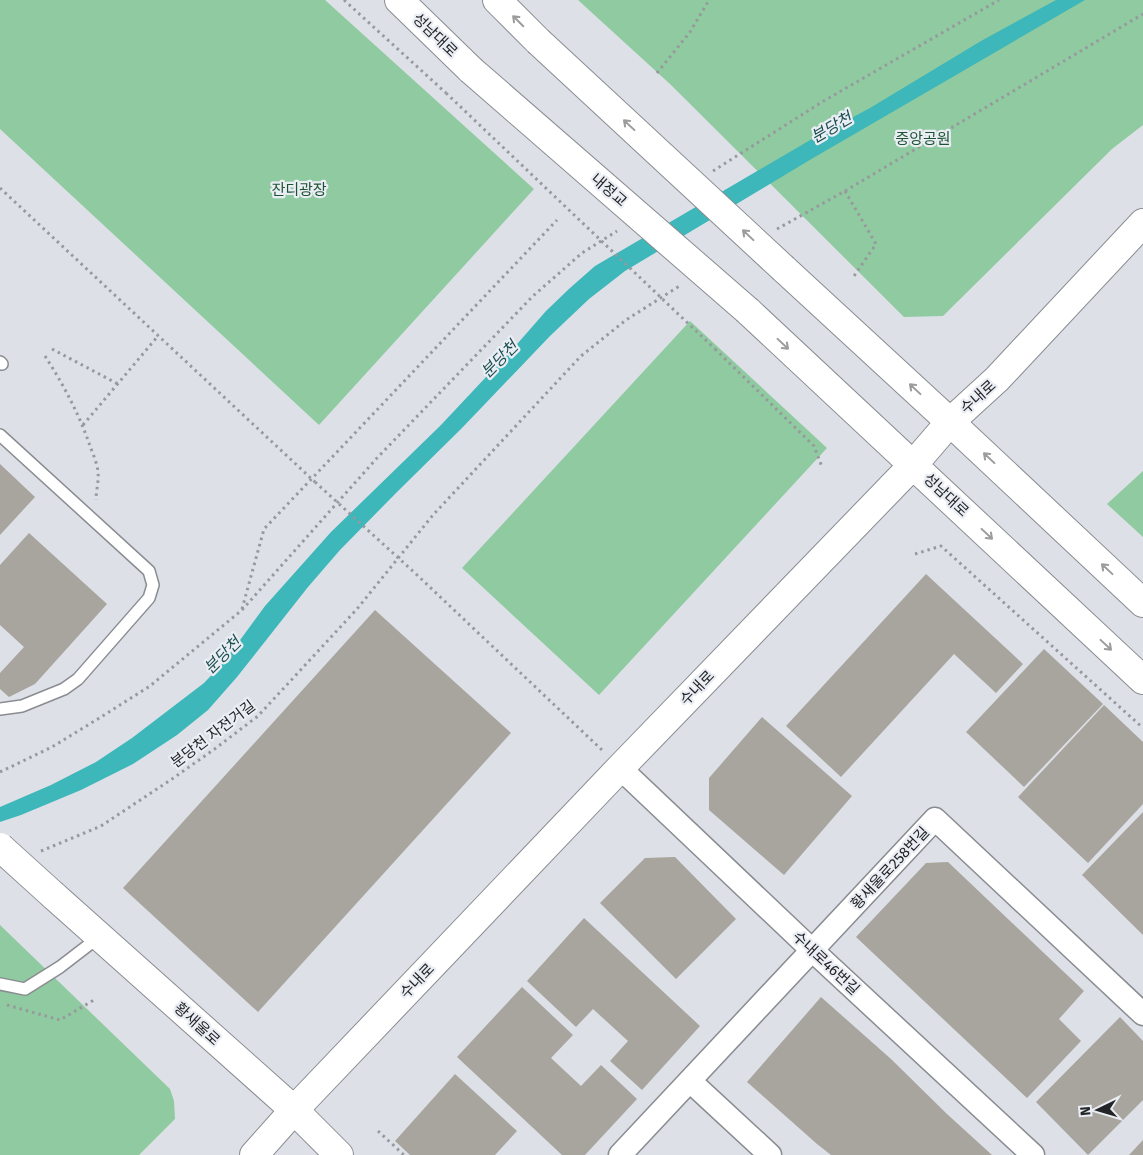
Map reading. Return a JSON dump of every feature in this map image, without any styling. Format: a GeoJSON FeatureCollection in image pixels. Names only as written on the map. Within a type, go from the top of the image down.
{"type":"FeatureCollection","features":[{"type":"Feature","properties":{"kind":"main road","name":"성남대로"},"geometry":{"type":"LineString","coordinates":[[399,0],[471,70]]}},
{"type":"Feature","properties":{"kind":"main road"},"geometry":{"type":"LineString","coordinates":[[497,0],[538,41],[1143,603]]}},
{"type":"Feature","properties":{"kind":"main road","name":"내정교"},"geometry":{"type":"LineString","coordinates":[[471,70],[748,311]]}},
{"type":"Feature","properties":{"kind":"main road","name":"수내로"},"geometry":{"type":"LineString","coordinates":[[254,1155],[294,1110],[620,768],[913,465],[950,422],[997,379],[1143,223]]}},
{"type":"Feature","properties":{"kind":"main road","name":"성남대로"},"geometry":{"type":"LineString","coordinates":[[748,311],[1143,680]]}},
{"type":"Feature","properties":{"kind":"main road","name":"황새울로"},"geometry":{"type":"LineString","coordinates":[[0,846],[294,1110],[339,1155]]}},
{"type":"Feature","properties":{"kind":"street","name":"수내로46번길"},"geometry":{"type":"LineString","coordinates":[[620,768],[812,951],[1034,1155]]}},
{"type":"Feature","properties":{"kind":"street","name":"황새울로258번길"},"geometry":{"type":"LineString","coordinates":[[620,1155],[935,819],[1143,1014]]}},
{"type":"Feature","properties":{"kind":"street"},"geometry":{"type":"LineString","coordinates":[[690,1081],[770,1155]]}},
{"type":"Feature","properties":{"kind":"lane"},"geometry":{"type":"LineString","coordinates":[[0,435],[149,571],[153,585],[149,598],[78,679],[64,689],[22,706],[0,709]]}},
{"type":"Feature","properties":{"kind":"lane"},"geometry":{"type":"LineString","coordinates":[[0,984],[25,989],[60,967],[100,937]]}},
{"type":"Feature","properties":{"kind":"path"},"geometry":{"type":"LineString","coordinates":[[344,0],[446,93],[715,349],[814,446],[822,467]]}},
{"type":"Feature","properties":{"kind":"path"},"geometry":{"type":"LineString","coordinates":[[658,73],[690,32],[709,0]]}},
{"type":"Feature","properties":{"kind":"path"},"geometry":{"type":"LineString","coordinates":[[0,188],[416,574],[620,768]]}},
{"type":"Feature","properties":{"kind":"path"},"geometry":{"type":"LineString","coordinates":[[845,192],[876,244],[854,276]]}},
{"type":"Feature","properties":{"kind":"path"},"geometry":{"type":"LineString","coordinates":[[242,610],[264,529],[313,480],[557,220]]}},
{"type":"Feature","properties":{"kind":"path"},"geometry":{"type":"LineString","coordinates":[[83,425],[158,336]]}},
{"type":"Feature","properties":{"kind":"path"},"geometry":{"type":"LineString","coordinates":[[52,349],[118,384]]}},
{"type":"Feature","properties":{"kind":"path"},"geometry":{"type":"LineString","coordinates":[[45,356],[72,402],[94,455],[98,473],[93,520]]}},
{"type":"Feature","properties":{"kind":"path"},"geometry":{"type":"LineString","coordinates":[[0,772],[52,747],[150,686],[242,610],[376,458]]}},
{"type":"Feature","properties":{"kind":"path","name":"분당천 자전거길"},"geometry":{"type":"LineString","coordinates":[[40,851],[101,826],[172,779],[258,716],[357,609],[433,515]]}},
{"type":"Feature","properties":{"kind":"path"},"geometry":{"type":"LineString","coordinates":[[915,554],[941,546],[1143,728]]}},
{"type":"Feature","properties":{"kind":"path"},"geometry":{"type":"LineString","coordinates":[[0,1003],[60,1020],[94,1000]]}},
{"type":"Feature","properties":{"kind":"path"},"geometry":{"type":"LineString","coordinates":[[378,1131],[404,1155]]}},
{"type":"Feature","properties":{"kind":"green space","name":"잔디광장"},"geometry":{"type":"Polygon","coordinates":[[[0,0],[325,0],[534,189],[319,425],[0,129],[0,0]]]}},
{"type":"Feature","properties":{"kind":"green space","name":"중앙공원"},"geometry":{"type":"Polygon","coordinates":[[[578,0],[1143,0],[1143,125],[1112,149],[943,316],[904,317],[670,84],[578,0]]]}},
{"type":"Feature","properties":{"kind":"green space"},"geometry":{"type":"Polygon","coordinates":[[[690,321],[827,448],[599,695],[462,568],[690,321]]]}},
{"type":"Feature","properties":{"kind":"green space"},"geometry":{"type":"Polygon","coordinates":[[[1143,471],[1143,537],[1107,504],[1143,471]]]}},
{"type":"Feature","properties":{"kind":"green space"},"geometry":{"type":"Polygon","coordinates":[[[0,925],[170,1089],[174,1101],[175,1119],[139,1155],[0,1155],[0,925]]]}},
{"type":"Feature","properties":{"kind":"water"},"geometry":{"type":"Polygon","coordinates":[[[1056,0],[1085,0],[808,161],[625,271],[589,299],[550,336],[462,428],[340,550],[208,710],[177,735],[133,764],[81,790],[0,822],[0,807],[51,785],[96,762],[132,738],[204,683],[224,662],[265,606],[331,532],[440,426],[546,311],[595,266],[812,139],[870,108],[981,41],[1056,0]]]}},
{"type":"Feature","properties":{"kind":"building"},"geometry":{"type":"Polygon","coordinates":[[[0,464],[35,497],[0,535],[0,464]]]}},
{"type":"Feature","properties":{"kind":"building"},"geometry":{"type":"Polygon","coordinates":[[[29,533],[107,604],[35,684],[9,697],[0,689],[0,673],[24,647],[0,625],[0,565],[29,533]]]}},
{"type":"Feature","properties":{"kind":"building"},"geometry":{"type":"Polygon","coordinates":[[[926,574],[1023,664],[996,693],[954,654],[841,777],[786,726],[926,574]]]}},
{"type":"Feature","properties":{"kind":"building"},"geometry":{"type":"Polygon","coordinates":[[[375,610],[511,733],[258,1012],[123,888],[375,610]]]}},
{"type":"Feature","properties":{"kind":"building"},"geometry":{"type":"Polygon","coordinates":[[[1044,649],[1103,704],[1024,787],[966,732],[1044,649]]]}},
{"type":"Feature","properties":{"kind":"building"},"geometry":{"type":"Polygon","coordinates":[[[1104,705],[1143,742],[1143,804],[1088,863],[1018,797],[1104,705]]]}},
{"type":"Feature","properties":{"kind":"building"},"geometry":{"type":"Polygon","coordinates":[[[762,717],[852,796],[784,875],[709,810],[709,778],[762,717]]]}},
{"type":"Feature","properties":{"kind":"building"},"geometry":{"type":"Polygon","coordinates":[[[1143,812],[1143,935],[1082,875],[1143,812]]]}},
{"type":"Feature","properties":{"kind":"building"},"geometry":{"type":"Polygon","coordinates":[[[675,857],[736,919],[676,979],[600,903],[645,858],[675,857]]]}},
{"type":"Feature","properties":{"kind":"building"},"geometry":{"type":"Polygon","coordinates":[[[948,862],[1084,991],[1059,1019],[1081,1041],[1027,1098],[856,937],[926,863],[948,862]]]}},
{"type":"Feature","properties":{"kind":"building"},"geometry":{"type":"Polygon","coordinates":[[[584,918],[700,1026],[642,1090],[610,1061],[628,1041],[593,1009],[576,1027],[527,981],[584,918]]]}},
{"type":"Feature","properties":{"kind":"building"},"geometry":{"type":"Polygon","coordinates":[[[522,987],[573,1035],[551,1058],[581,1086],[601,1065],[637,1099],[585,1155],[562,1155],[457,1057],[522,987]]]}},
{"type":"Feature","properties":{"kind":"building"},"geometry":{"type":"Polygon","coordinates":[[[821,997],[891,1059],[992,1155],[831,1155],[747,1082],[821,997]]]}},
{"type":"Feature","properties":{"kind":"building"},"geometry":{"type":"Polygon","coordinates":[[[1120,1017],[1143,1041],[1143,1100],[1088,1155],[1036,1102],[1120,1017]]]}},
{"type":"Feature","properties":{"kind":"building"},"geometry":{"type":"Polygon","coordinates":[[[455,1074],[517,1131],[495,1155],[410,1155],[395,1141],[455,1074]]]}},
{"type":"Feature","properties":{"kind":"building"},"geometry":{"type":"Polygon","coordinates":[[[1143,1140],[1143,1155],[1129,1155],[1143,1140]]]}},
{"type":"Feature","properties":{"kind":"water label","name":"분당천"},"geometry":{"type":"Point","coordinates":[831,127]}},
{"type":"Feature","properties":{"kind":"water label","name":"분당천"},"geometry":{"type":"Point","coordinates":[499,359]}},
{"type":"Feature","properties":{"kind":"water label","name":"분당천"},"geometry":{"type":"Point","coordinates":[222,655]}}]}
